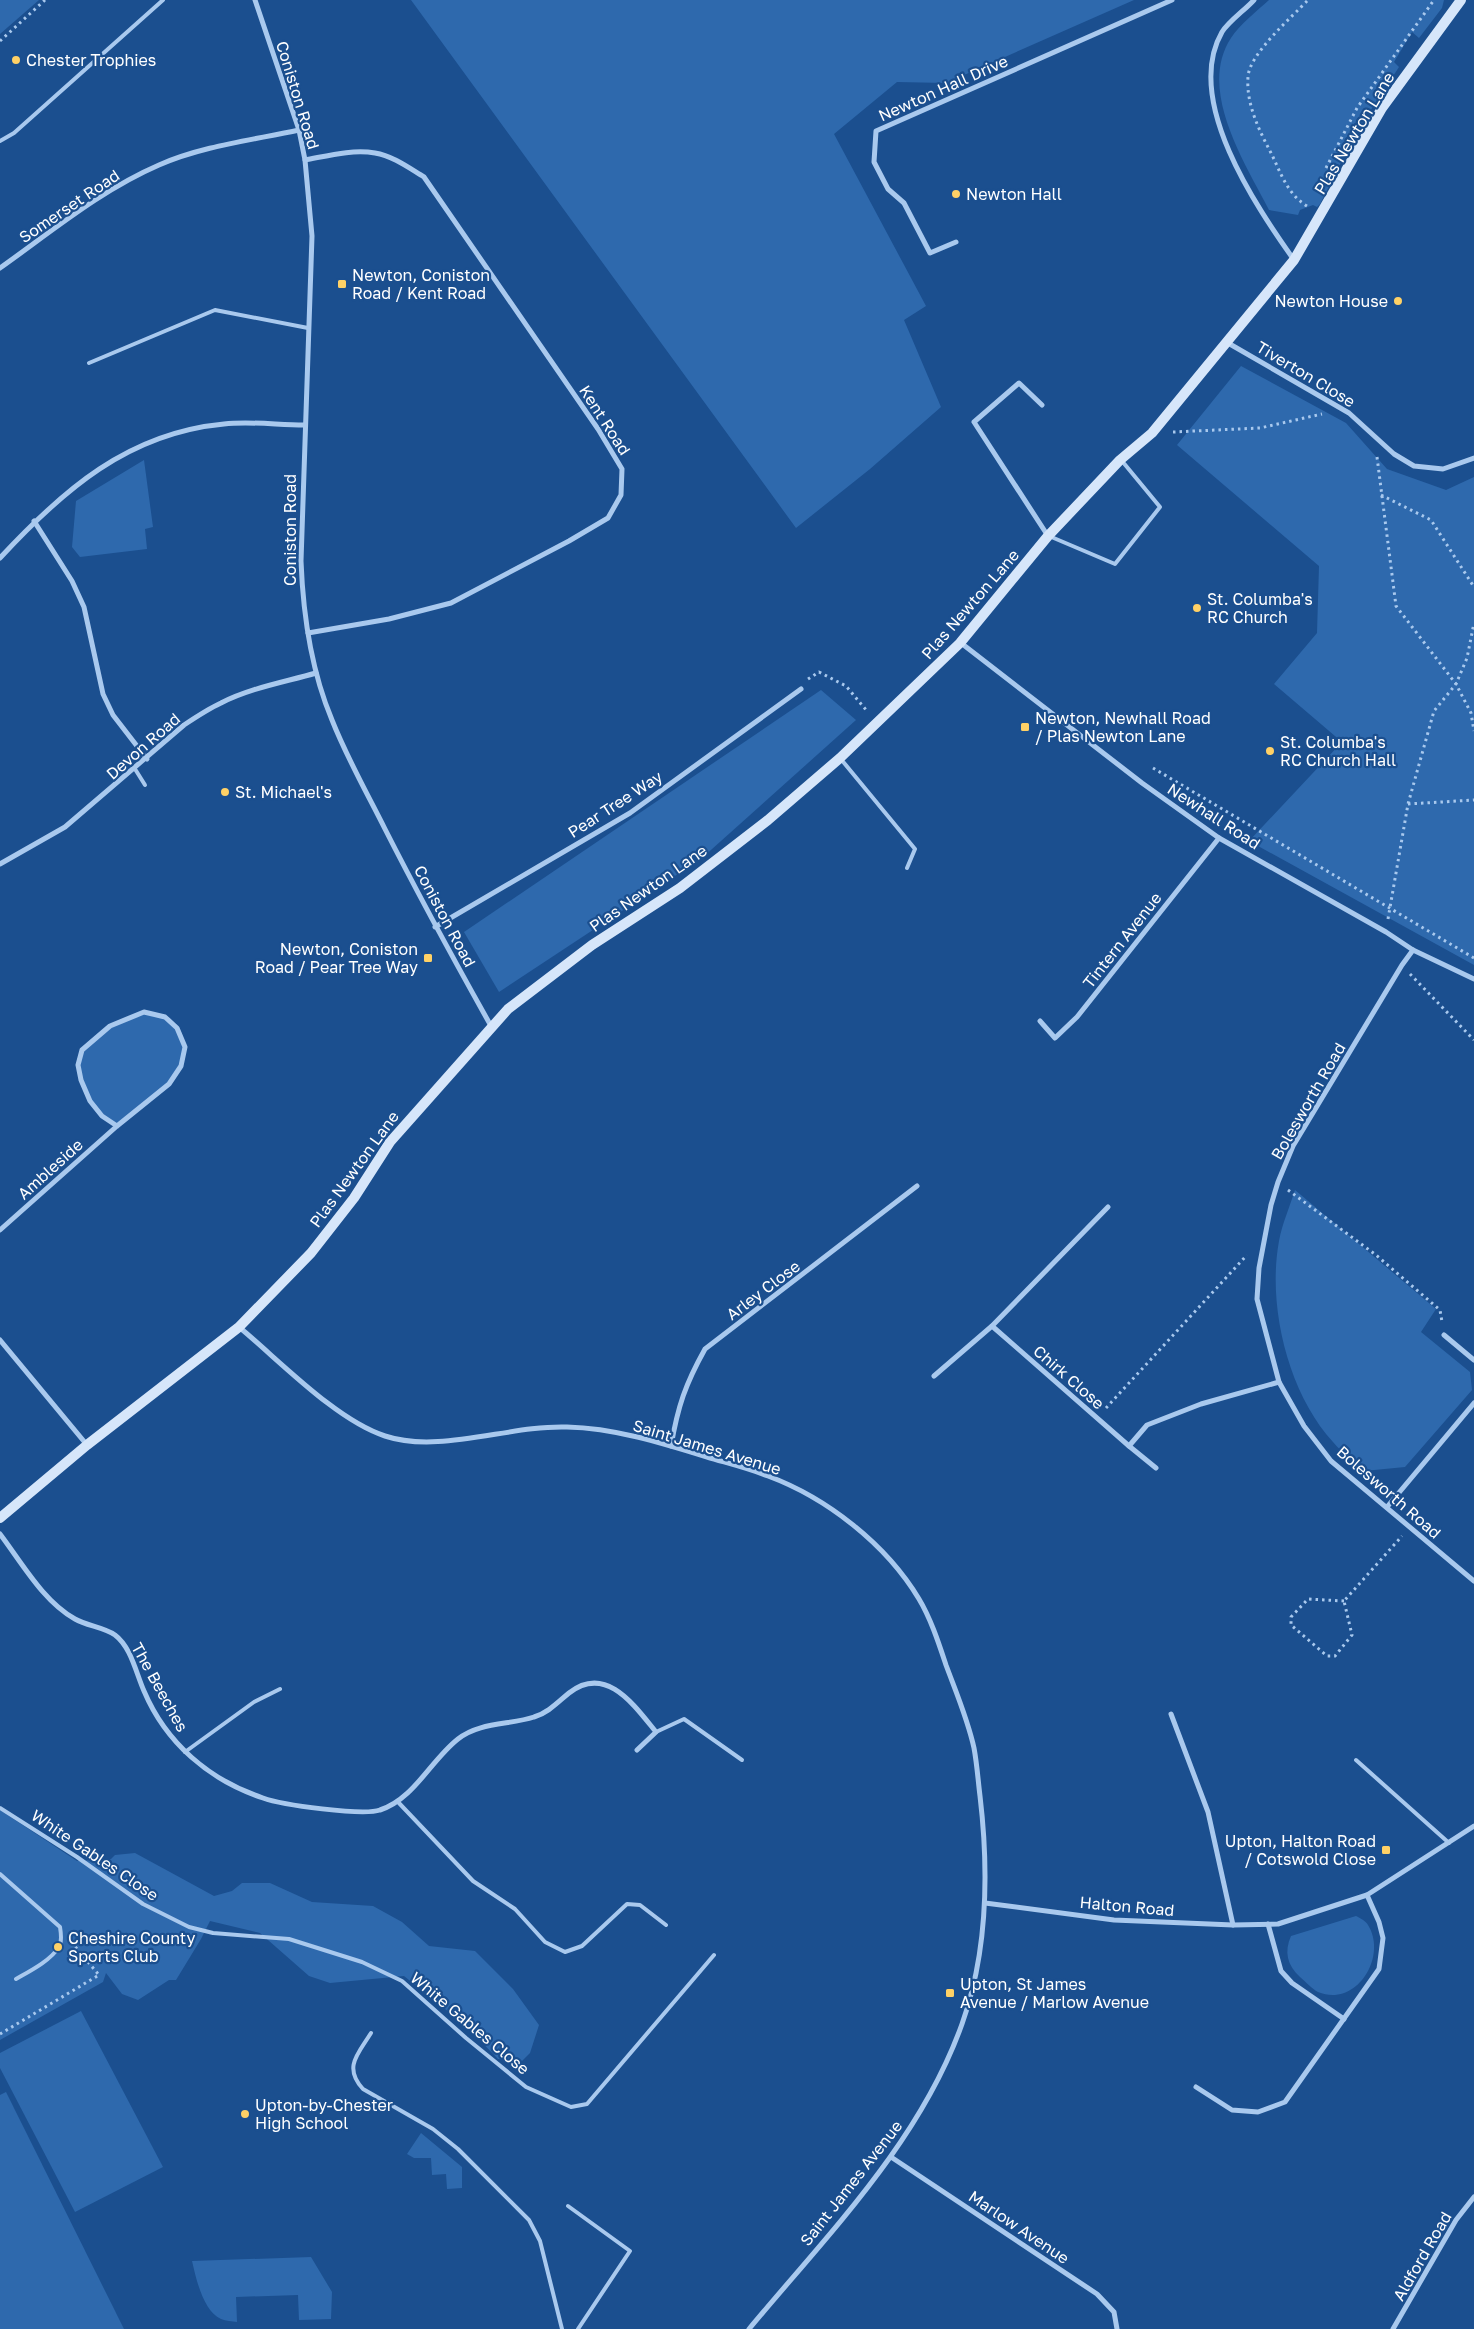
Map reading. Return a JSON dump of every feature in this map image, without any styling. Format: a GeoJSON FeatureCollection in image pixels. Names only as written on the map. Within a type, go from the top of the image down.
{"type":"FeatureCollection","features":[{"type":"Feature","properties":{"kind":"street","name":"Coniston Road"},"geometry":{"type":"LineString","coordinates":[[255,0],[299,130],[305,160],[312,236],[304,426],[301,561],[302,597],[316,673],[331,718],[349,759],[435,927],[491,1026]]}},
{"type":"Feature","properties":{"kind":"street","name":"Newton Hall Drive"},"geometry":{"type":"LineString","coordinates":[[956,242],[930,253],[904,203],[888,189],[874,162],[876,131],[1172,0]]}},
{"type":"Feature","properties":{"kind":"street"},"geometry":{"type":"LineString","coordinates":[[1254,0],[1223,32],[1211,67],[1213,102],[1224,141],[1262,214],[1294,260]]}},
{"type":"Feature","properties":{"kind":"street","name":"Plas Newton Lane"},"geometry":{"type":"LineString","coordinates":[[0,1518],[87,1445],[239,1327],[311,1253],[354,1198],[390,1142],[508,1009],[592,945],[687,882],[768,820],[878,723],[960,643],[1048,536],[1120,460],[1152,433],[1228,343],[1294,260],[1322,215],[1382,108],[1461,0]]}},
{"type":"Feature","properties":{"kind":"street","name":"Somerset Road"},"geometry":{"type":"LineString","coordinates":[[0,268],[117,186],[160,164],[208,150],[299,130]]}},
{"type":"Feature","properties":{"kind":"street","name":"Kent Road"},"geometry":{"type":"LineString","coordinates":[[305,160],[342,153],[375,153],[401,163],[424,177],[598,429],[622,469],[621,495],[608,518],[529,563],[451,603],[389,618],[308,633]]}},
{"type":"Feature","properties":{"kind":"street","name":"Tiverton Close"},"geometry":{"type":"LineString","coordinates":[[1228,343],[1349,413],[1394,454],[1414,466],[1443,469],[1474,458]]}},
{"type":"Feature","properties":{"kind":"street"},"geometry":{"type":"LineString","coordinates":[[1042,405],[1019,383],[974,422],[1048,536]]}},
{"type":"Feature","properties":{"kind":"street"},"geometry":{"type":"LineString","coordinates":[[0,558],[34,521],[87,476],[147,442],[186,430],[226,424],[304,426]]}},
{"type":"Feature","properties":{"kind":"street"},"geometry":{"type":"LineString","coordinates":[[34,521],[72,581],[84,607],[103,694],[113,715],[147,758]]}},
{"type":"Feature","properties":{"kind":"street","name":"Newhall Road"},"geometry":{"type":"LineString","coordinates":[[960,643],[1142,783],[1219,838],[1386,932],[1413,950],[1474,979]]}},
{"type":"Feature","properties":{"kind":"street","name":"Devon Road"},"geometry":{"type":"LineString","coordinates":[[0,864],[66,827],[184,725],[222,702],[316,673]]}},
{"type":"Feature","properties":{"kind":"street","name":"Pear Tree Way"},"geometry":{"type":"LineString","coordinates":[[435,927],[630,813],[800,689]]}},
{"type":"Feature","properties":{"kind":"street","name":"Tintern Avenue"},"geometry":{"type":"LineString","coordinates":[[1040,1020],[1055,1038],[1077,1017],[1219,838]]}},
{"type":"Feature","properties":{"kind":"street","name":"Bolesworth Road"},"geometry":{"type":"LineString","coordinates":[[1413,950],[1402,964],[1293,1146],[1278,1182],[1264,1236],[1257,1299],[1279,1382],[1304,1426],[1331,1461],[1474,1581]]}},
{"type":"Feature","properties":{"kind":"street","name":"Ambleside"},"geometry":{"type":"LineString","coordinates":[[0,1230],[117,1126],[169,1084],[181,1066],[185,1047],[177,1028],[165,1017],[144,1012],[110,1026],[82,1050],[78,1065],[81,1080],[90,1101],[102,1116],[117,1126]]}},
{"type":"Feature","properties":{"kind":"street","name":"Arley Close"},"geometry":{"type":"LineString","coordinates":[[671,1446],[679,1404],[691,1374],[705,1349],[917,1186]]}},
{"type":"Feature","properties":{"kind":"street"},"geometry":{"type":"LineString","coordinates":[[934,1376],[992,1326],[1108,1207]]}},
{"type":"Feature","properties":{"kind":"street","name":"Chirk Close"},"geometry":{"type":"LineString","coordinates":[[992,1326],[1156,1468]]}},
{"type":"Feature","properties":{"kind":"street","name":"Saint James Avenue"},"geometry":{"type":"LineString","coordinates":[[239,1327],[344,1416],[387,1436],[426,1442],[537,1427],[568,1426],[599,1429],[671,1446],[770,1476],[836,1510],[886,1554],[920,1600],[945,1662],[974,1748],[984,1828],[985,1903],[978,1968],[961,2025],[922,2110],[891,2157],[749,2329]]}},
{"type":"Feature","properties":{"kind":"street"},"geometry":{"type":"LineString","coordinates":[[1444,1335],[1474,1360]]}},
{"type":"Feature","properties":{"kind":"street"},"geometry":{"type":"LineString","coordinates":[[0,1340],[87,1445]]}},
{"type":"Feature","properties":{"kind":"street"},"geometry":{"type":"LineString","coordinates":[[1129,1446],[1147,1425],[1201,1404],[1279,1382]]}},
{"type":"Feature","properties":{"kind":"street"},"geometry":{"type":"LineString","coordinates":[[1387,1508],[1474,1403]]}},
{"type":"Feature","properties":{"kind":"street","name":"The Beeches"},"geometry":{"type":"LineString","coordinates":[[0,1534],[54,1604],[76,1620],[115,1635],[131,1657],[144,1692],[165,1730],[184,1752],[215,1777],[263,1798],[312,1808],[378,1811],[398,1802],[458,1738],[479,1728],[510,1724],[537,1716],[585,1682],[603,1683],[624,1695],[656,1732]]}},
{"type":"Feature","properties":{"kind":"street"},"geometry":{"type":"LineString","coordinates":[[1171,1714],[1208,1812],[1233,1926]]}},
{"type":"Feature","properties":{"kind":"street"},"geometry":{"type":"LineString","coordinates":[[637,1750],[656,1732]]}},
{"type":"Feature","properties":{"kind":"street","name":"Halton Road"},"geometry":{"type":"LineString","coordinates":[[985,1903],[1114,1920],[1233,1926],[1278,1924],[1367,1895],[1474,1826]]}},
{"type":"Feature","properties":{"kind":"street"},"geometry":{"type":"LineString","coordinates":[[1196,2087],[1232,2110],[1258,2112],[1285,2102],[1379,1969],[1383,1938],[1380,1922],[1367,1895]]}},
{"type":"Feature","properties":{"kind":"street"},"geometry":{"type":"LineString","coordinates":[[1268,1924],[1281,1971],[1292,1983],[1344,2019]]}},
{"type":"Feature","properties":{"kind":"street","name":"Marlow Avenue"},"geometry":{"type":"LineString","coordinates":[[891,2157],[1097,2294],[1114,2312],[1117,2329]]}},
{"type":"Feature","properties":{"kind":"street","name":"Aldford Road"},"geometry":{"type":"LineString","coordinates":[[1393,2329],[1456,2220],[1474,2197]]}},
{"type":"Feature","properties":{"kind":"lane"},"geometry":{"type":"LineString","coordinates":[[0,141],[14,132],[163,0]]}},
{"type":"Feature","properties":{"kind":"lane"},"geometry":{"type":"LineString","coordinates":[[89,363],[214,310],[308,328]]}},
{"type":"Feature","properties":{"kind":"lane"},"geometry":{"type":"LineString","coordinates":[[1048,536],[1115,564],[1160,507],[1120,460]]}},
{"type":"Feature","properties":{"kind":"lane"},"geometry":{"type":"LineString","coordinates":[[840,758],[915,849],[907,868]]}},
{"type":"Feature","properties":{"kind":"lane"},"geometry":{"type":"LineString","coordinates":[[135,769],[145,784]]}},
{"type":"Feature","properties":{"kind":"lane"},"geometry":{"type":"LineString","coordinates":[[184,1752],[254,1702],[280,1689]]}},
{"type":"Feature","properties":{"kind":"lane"},"geometry":{"type":"LineString","coordinates":[[656,1732],[684,1719],[742,1760]]}},
{"type":"Feature","properties":{"kind":"lane"},"geometry":{"type":"LineString","coordinates":[[1356,1760],[1449,1843]]}},
{"type":"Feature","properties":{"kind":"lane"},"geometry":{"type":"LineString","coordinates":[[398,1802],[472,1881],[516,1908],[545,1942],[565,1952],[582,1946],[627,1904],[640,1905],[666,1925]]}},
{"type":"Feature","properties":{"kind":"lane","name":"White Gables Close"},"geometry":{"type":"LineString","coordinates":[[0,1808],[77,1857],[143,1904],[189,1927],[214,1933],[289,1939],[362,1962],[402,1981],[466,2038],[526,2087],[571,2107],[587,2104],[714,1955]]}},
{"type":"Feature","properties":{"kind":"lane"},"geometry":{"type":"LineString","coordinates":[[0,1874],[60,1927],[59,1947],[44,1961],[16,1979]]}},
{"type":"Feature","properties":{"kind":"lane"},"geometry":{"type":"LineString","coordinates":[[371,2033],[352,2065],[355,2080],[363,2089],[432,2129],[458,2149],[529,2220],[540,2241],[562,2329]]}},
{"type":"Feature","properties":{"kind":"lane"},"geometry":{"type":"LineString","coordinates":[[568,2206],[630,2251],[578,2329]]}},
{"type":"Feature","properties":{"kind":"path"},"geometry":{"type":"LineString","coordinates":[[0,42],[45,0]]}},
{"type":"Feature","properties":{"kind":"path"},"geometry":{"type":"LineString","coordinates":[[1308,0],[1262,47],[1248,76],[1250,105],[1263,138],[1289,190],[1299,201],[1322,215]]}},
{"type":"Feature","properties":{"kind":"path"},"geometry":{"type":"LineString","coordinates":[[1152,433],[1260,428],[1323,414],[1349,413]]}},
{"type":"Feature","properties":{"kind":"path"},"geometry":{"type":"LineString","coordinates":[[1376,439],[1381,495],[1396,606],[1456,684],[1471,713],[1474,731]]}},
{"type":"Feature","properties":{"kind":"path"},"geometry":{"type":"LineString","coordinates":[[1381,495],[1431,520],[1474,587]]}},
{"type":"Feature","properties":{"kind":"path"},"geometry":{"type":"LineString","coordinates":[[1386,932],[1408,804],[1434,711],[1456,684],[1467,658],[1474,623]]}},
{"type":"Feature","properties":{"kind":"path"},"geometry":{"type":"LineString","coordinates":[[800,689],[803,683],[818,672],[846,686],[878,723]]}},
{"type":"Feature","properties":{"kind":"path"},"geometry":{"type":"LineString","coordinates":[[1153,768],[1474,958]]}},
{"type":"Feature","properties":{"kind":"path"},"geometry":{"type":"LineString","coordinates":[[1408,804],[1474,800]]}},
{"type":"Feature","properties":{"kind":"path"},"geometry":{"type":"LineString","coordinates":[[1402,964],[1474,1040]]}},
{"type":"Feature","properties":{"kind":"path"},"geometry":{"type":"LineString","coordinates":[[1278,1182],[1376,1255],[1440,1310],[1444,1335]]}},
{"type":"Feature","properties":{"kind":"path"},"geometry":{"type":"LineString","coordinates":[[1097,1418],[1264,1236]]}},
{"type":"Feature","properties":{"kind":"path"},"geometry":{"type":"LineString","coordinates":[[1344,1601],[1398,1540],[1412,1528]]}},
{"type":"Feature","properties":{"kind":"path"},"geometry":{"type":"LineString","coordinates":[[1308,1599],[1344,1601],[1352,1635],[1335,1656],[1327,1656],[1291,1625],[1292,1617],[1308,1599]]}},
{"type":"Feature","properties":{"kind":"path"},"geometry":{"type":"LineString","coordinates":[[0,2034],[99,1976],[60,1927]]}},
{"type":"Feature","properties":{"kind":"shaded area"},"geometry":{"type":"Polygon","coordinates":[[[0,0],[39,0],[0,34],[0,0]]]}},
{"type":"Feature","properties":{"kind":"shaded area"},"geometry":{"type":"Polygon","coordinates":[[[411,0],[1134,0],[946,83],[897,82],[834,134],[926,306],[904,320],[941,407],[870,469],[796,528],[411,0]]]}},
{"type":"Feature","properties":{"kind":"shaded area"},"geometry":{"type":"Polygon","coordinates":[[[1269,0],[1444,0],[1442,8],[1419,38],[1412,32],[1394,62],[1399,67],[1357,131],[1320,204],[1317,207],[1313,205],[1300,210],[1298,215],[1269,210],[1237,149],[1222,103],[1219,80],[1222,58],[1231,38],[1269,0]]]}},
{"type":"Feature","properties":{"kind":"shaded area"},"geometry":{"type":"Polygon","coordinates":[[[1241,366],[1346,423],[1387,469],[1446,490],[1474,477],[1474,965],[1249,841],[1342,742],[1274,684],[1317,633],[1319,566],[1177,445],[1241,366]]]}},
{"type":"Feature","properties":{"kind":"shaded area"},"geometry":{"type":"Polygon","coordinates":[[[144,460],[153,527],[145,529],[147,549],[80,557],[72,547],[76,501],[144,460]]]}},
{"type":"Feature","properties":{"kind":"shaded area"},"geometry":{"type":"Polygon","coordinates":[[[821,690],[856,720],[702,858],[499,992],[464,932],[821,690]]]}},
{"type":"Feature","properties":{"kind":"shaded area"},"geometry":{"type":"Polygon","coordinates":[[[144,1012],[161,1017],[174,1026],[185,1046],[184,1058],[171,1081],[161,1092],[117,1126],[101,1113],[93,1103],[80,1071],[80,1057],[85,1048],[103,1032],[144,1012]]]}},
{"type":"Feature","properties":{"kind":"shaded area"},"geometry":{"type":"Polygon","coordinates":[[[1295,1190],[1436,1309],[1421,1332],[1470,1372],[1472,1390],[1405,1467],[1364,1471],[1337,1446],[1317,1422],[1293,1374],[1279,1320],[1276,1266],[1280,1235],[1295,1190]]]}},
{"type":"Feature","properties":{"kind":"shaded area"},"geometry":{"type":"Polygon","coordinates":[[[0,1810],[77,1861],[111,1859],[115,1855],[135,1853],[214,1896],[232,1891],[242,1883],[270,1883],[312,1902],[373,1906],[402,1922],[429,1946],[475,1951],[513,1989],[539,2025],[530,2053],[522,2061],[498,2059],[465,2025],[404,1976],[330,1983],[309,1976],[260,1933],[210,1921],[176,1980],[169,1980],[138,2000],[122,1994],[106,1973],[103,1982],[0,2040],[0,1810]]]}},
{"type":"Feature","properties":{"kind":"shaded area"},"geometry":{"type":"Polygon","coordinates":[[[1356,1916],[1367,1924],[1373,1938],[1374,1951],[1371,1964],[1365,1976],[1356,1986],[1345,1993],[1332,1995],[1318,1992],[1292,1968],[1287,1953],[1291,1936],[1356,1916]]]}},
{"type":"Feature","properties":{"kind":"shaded area"},"geometry":{"type":"Polygon","coordinates":[[[81,2011],[163,2167],[75,2212],[0,2068],[0,2053],[81,2011]]]}},
{"type":"Feature","properties":{"kind":"shaded area"},"geometry":{"type":"Polygon","coordinates":[[[6,2092],[124,2329],[0,2329],[0,2095],[6,2092]]]}},
{"type":"Feature","properties":{"kind":"shaded area"},"geometry":{"type":"Polygon","coordinates":[[[421,2133],[462,2167],[462,2188],[447,2189],[446,2174],[432,2175],[431,2158],[414,2158],[407,2154],[421,2133]]]}},
{"type":"Feature","properties":{"kind":"shaded area"},"geometry":{"type":"Polygon","coordinates":[[[311,2257],[332,2292],[331,2319],[299,2320],[298,2295],[236,2297],[237,2322],[221,2319],[209,2309],[205,2302],[198,2285],[192,2261],[311,2257]]]}},
{"type":"Feature","properties":{"kind":"place","name":"Chester Trophies"},"geometry":{"type":"Point","coordinates":[16,60]}},
{"type":"Feature","properties":{"kind":"place","name":"Newton Hall"},"geometry":{"type":"Point","coordinates":[956,194]}},
{"type":"Feature","properties":{"kind":"place","name":"Newton, Coniston Road / Kent Road"},"geometry":{"type":"Point","coordinates":[342,284]}},
{"type":"Feature","properties":{"kind":"place","name":"Newton House"},"geometry":{"type":"Point","coordinates":[1398,301]}},
{"type":"Feature","properties":{"kind":"place","name":"St. Columba's RC Church"},"geometry":{"type":"Point","coordinates":[1197,608]}},
{"type":"Feature","properties":{"kind":"place","name":"Newton, Newhall Road / Plas Newton Lane"},"geometry":{"type":"Point","coordinates":[1025,727]}},
{"type":"Feature","properties":{"kind":"place","name":"St. Columba's RC Church Hall"},"geometry":{"type":"Point","coordinates":[1270,751]}},
{"type":"Feature","properties":{"kind":"place","name":"St. Michael's"},"geometry":{"type":"Point","coordinates":[225,792]}},
{"type":"Feature","properties":{"kind":"place","name":"Newton, Coniston Road / Pear Tree Way"},"geometry":{"type":"Point","coordinates":[428,958]}},
{"type":"Feature","properties":{"kind":"place","name":"Upton, Halton Road / Cotswold Close"},"geometry":{"type":"Point","coordinates":[1386,1850]}},
{"type":"Feature","properties":{"kind":"place","name":"Cheshire County Sports Club"},"geometry":{"type":"Point","coordinates":[58,1947]}},
{"type":"Feature","properties":{"kind":"place","name":"Upton, St James Avenue / Marlow Avenue"},"geometry":{"type":"Point","coordinates":[950,1993]}},
{"type":"Feature","properties":{"kind":"place","name":"Upton-by-Chester High School"},"geometry":{"type":"Point","coordinates":[245,2114]}}]}
